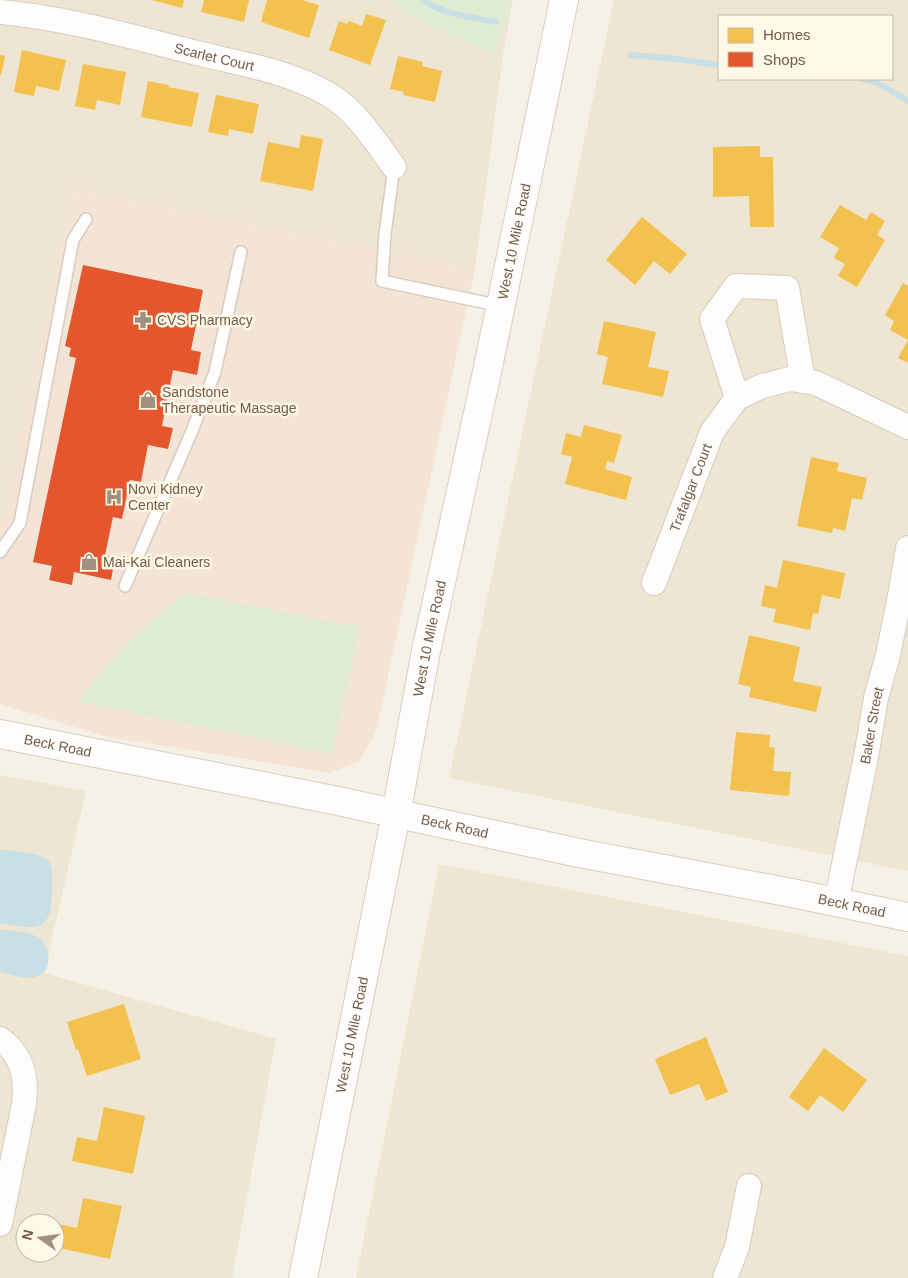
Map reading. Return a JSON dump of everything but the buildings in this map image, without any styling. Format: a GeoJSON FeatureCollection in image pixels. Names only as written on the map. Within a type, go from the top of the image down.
{"type":"FeatureCollection","features":[{"type":"Feature","properties":{"kind":"main road","name":"West 10 Mile Road"},"geometry":{"type":"LineString","coordinates":[[303,1278],[396,814],[426,651],[501,306],[564,0]]}},
{"type":"Feature","properties":{"kind":"main road","name":"Beck Road"},"geometry":{"type":"LineString","coordinates":[[0,734],[579,853],[908,917]]}},
{"type":"Feature","properties":{"kind":"street","name":"Scarlet Court"},"geometry":{"type":"LineString","coordinates":[[0,12],[32,15],[105,30],[286,75],[328,94],[347,109],[366,129],[394,167]]}},
{"type":"Feature","properties":{"kind":"street"},"geometry":{"type":"LineString","coordinates":[[738,398],[712,319],[736,286],[787,288],[803,381]]}},
{"type":"Feature","properties":{"kind":"street","name":"Trafalgar Court"},"geometry":{"type":"LineString","coordinates":[[654,583],[712,432],[738,398],[762,386],[790,379],[816,383],[908,426]]}},
{"type":"Feature","properties":{"kind":"street","name":"Baker Street"},"geometry":{"type":"LineString","coordinates":[[836,902],[866,757],[876,698],[901,591],[908,548]]}},
{"type":"Feature","properties":{"kind":"street"},"geometry":{"type":"LineString","coordinates":[[0,1039],[15,1052],[24,1075],[26,1089],[0,1224]]}},
{"type":"Feature","properties":{"kind":"street"},"geometry":{"type":"LineString","coordinates":[[725,1278],[737,1246],[749,1186]]}},
{"type":"Feature","properties":{"kind":"lane"},"geometry":{"type":"LineString","coordinates":[[394,167],[382,281],[501,306]]}},
{"type":"Feature","properties":{"kind":"lane"},"geometry":{"type":"LineString","coordinates":[[0,552],[20,523],[73,240],[86,220]]}},
{"type":"Feature","properties":{"kind":"lane"},"geometry":{"type":"LineString","coordinates":[[125,586],[192,431],[215,372],[241,252]]}},
{"type":"Feature","properties":{"kind":"shaded area"},"geometry":{"type":"Polygon","coordinates":[[[0,0],[513,0],[504,49],[475,269],[74,189],[7,512],[0,522],[0,0]]]}},
{"type":"Feature","properties":{"kind":"shaded area"},"geometry":{"type":"Polygon","coordinates":[[[614,0],[908,0],[908,871],[449,778],[614,0]]]}},
{"type":"Feature","properties":{"kind":"shaded area"},"geometry":{"type":"Polygon","coordinates":[[[74,189],[475,269],[376,732],[360,761],[329,773],[103,736],[0,704],[0,522],[7,511],[74,189]]]}},
{"type":"Feature","properties":{"kind":"shaded area"},"geometry":{"type":"Polygon","coordinates":[[[0,775],[86,791],[44,973],[276,1039],[232,1278],[0,1278],[0,775]]]}},
{"type":"Feature","properties":{"kind":"shaded area"},"geometry":{"type":"Polygon","coordinates":[[[439,864],[908,956],[908,1278],[356,1278],[439,864]]]}},
{"type":"Feature","properties":{"kind":"green space"},"geometry":{"type":"Polygon","coordinates":[[[394,0],[511,0],[503,31],[493,55],[405,14],[394,0]]]}},
{"type":"Feature","properties":{"kind":"green space"},"geometry":{"type":"Polygon","coordinates":[[[186,592],[360,627],[332,754],[77,701],[128,641],[186,592]]]}},
{"type":"Feature","properties":{"kind":"water"},"geometry":{"type":"Polygon","coordinates":[[[0,849],[26,852],[40,856],[51,865],[51,903],[49,914],[46,921],[40,925],[24,927],[0,923],[0,849]]]}},
{"type":"Feature","properties":{"kind":"water"},"geometry":{"type":"Polygon","coordinates":[[[0,929],[30,934],[42,941],[48,957],[48,963],[43,973],[29,978],[0,972],[0,929]]]}},
{"type":"Feature","properties":{"kind":"waterway"},"geometry":{"type":"LineString","coordinates":[[423,0],[439,9],[496,22]]}},
{"type":"Feature","properties":{"kind":"waterway"},"geometry":{"type":"LineString","coordinates":[[631,55],[718,65]]}},
{"type":"Feature","properties":{"kind":"waterway"},"geometry":{"type":"LineString","coordinates":[[867,80],[876,82],[908,101]]}},
{"type":"Feature","properties":{"kind":"place","name":"CVS Pharmacy"},"geometry":{"type":"Point","coordinates":[143,320]}},
{"type":"Feature","properties":{"kind":"place","name":"Sandstone Therapeutic Massage"},"geometry":{"type":"Point","coordinates":[148,400]}},
{"type":"Feature","properties":{"kind":"place","name":"Novi Kidney Center"},"geometry":{"type":"Point","coordinates":[114,497]}},
{"type":"Feature","properties":{"kind":"place","name":"Mai-Kai Cleaners"},"geometry":{"type":"Point","coordinates":[89,562]}}]}
